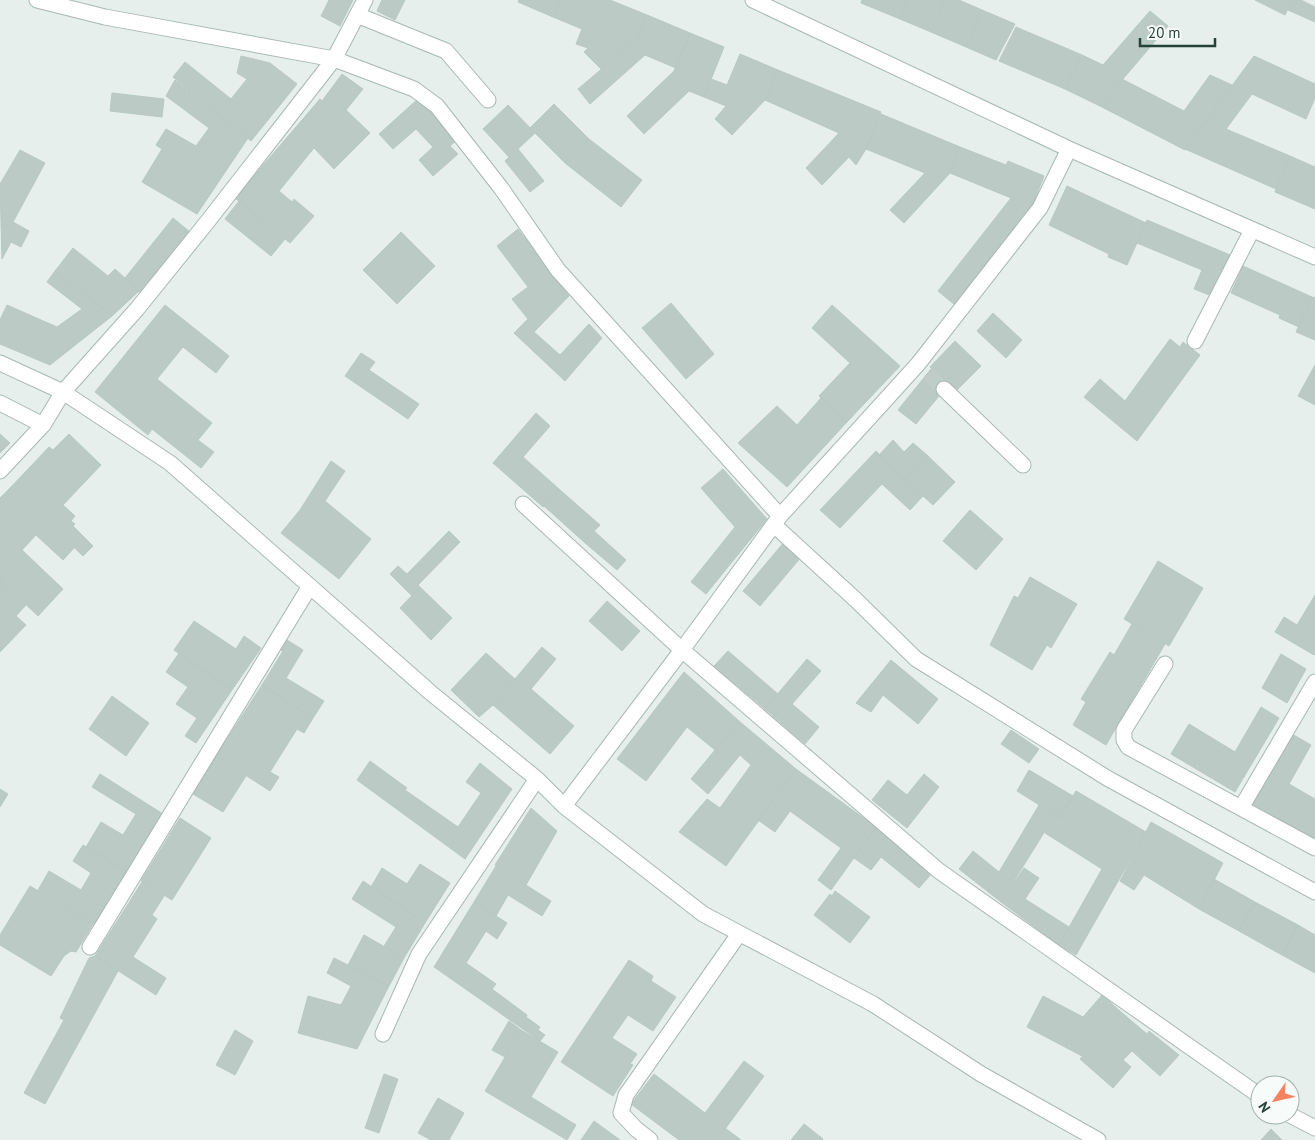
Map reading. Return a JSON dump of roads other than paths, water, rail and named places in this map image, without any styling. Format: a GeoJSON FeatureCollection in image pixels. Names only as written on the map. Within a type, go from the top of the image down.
{"type":"FeatureCollection","features":[{"type":"Feature","properties":{"kind":"street"},"geometry":{"type":"LineString","coordinates":[[37,0],[104,17],[334,59],[414,89],[437,106],[501,188],[558,270],[777,520],[916,659],[1107,778],[1315,892]]}},
{"type":"Feature","properties":{"kind":"street"},"geometry":{"type":"LineString","coordinates":[[0,471],[43,425],[63,392],[137,309],[334,59],[365,0]]}},
{"type":"Feature","properties":{"kind":"street"},"geometry":{"type":"LineString","coordinates":[[753,0],[1069,149],[1315,258]]}},
{"type":"Feature","properties":{"kind":"street"},"geometry":{"type":"LineString","coordinates":[[357,15],[446,51],[488,100]]}},
{"type":"Feature","properties":{"kind":"street"},"geometry":{"type":"LineString","coordinates":[[564,806],[777,520],[923,369],[1040,208],[1069,149]]}},
{"type":"Feature","properties":{"kind":"street"},"geometry":{"type":"LineString","coordinates":[[1195,341],[1252,230]]}},
{"type":"Feature","properties":{"kind":"street"},"geometry":{"type":"LineString","coordinates":[[0,363],[63,392],[170,463],[431,693],[537,779],[564,806],[702,914],[873,1004],[981,1074],[1098,1140]]}},
{"type":"Feature","properties":{"kind":"street"},"geometry":{"type":"LineString","coordinates":[[944,389],[1022,465]]}},
{"type":"Feature","properties":{"kind":"street"},"geometry":{"type":"LineString","coordinates":[[0,403],[43,425]]}},
{"type":"Feature","properties":{"kind":"street"},"geometry":{"type":"LineString","coordinates":[[523,504],[682,650],[940,871],[1250,1089]]}},
{"type":"Feature","properties":{"kind":"street"},"geometry":{"type":"LineString","coordinates":[[90,947],[310,586]]}},
{"type":"Feature","properties":{"kind":"street"},"geometry":{"type":"LineString","coordinates":[[1164,664],[1124,730],[1124,740],[1135,753],[1315,848]]}},
{"type":"Feature","properties":{"kind":"street"},"geometry":{"type":"LineString","coordinates":[[1241,808],[1315,682]]}},
{"type":"Feature","properties":{"kind":"street"},"geometry":{"type":"LineString","coordinates":[[383,1034],[419,954],[537,779]]}},
{"type":"Feature","properties":{"kind":"street"},"geometry":{"type":"LineString","coordinates":[[650,1140],[621,1113],[624,1101],[739,934]]}},
{"type":"Feature","properties":{"kind":"street"},"geometry":{"type":"LineString","coordinates":[[1300,1120],[1315,1128]]}},
{"type":"Feature","properties":{"kind":"tunnel"},"geometry":{"type":"LineString","coordinates":[[928,374],[944,389]]}}]}
